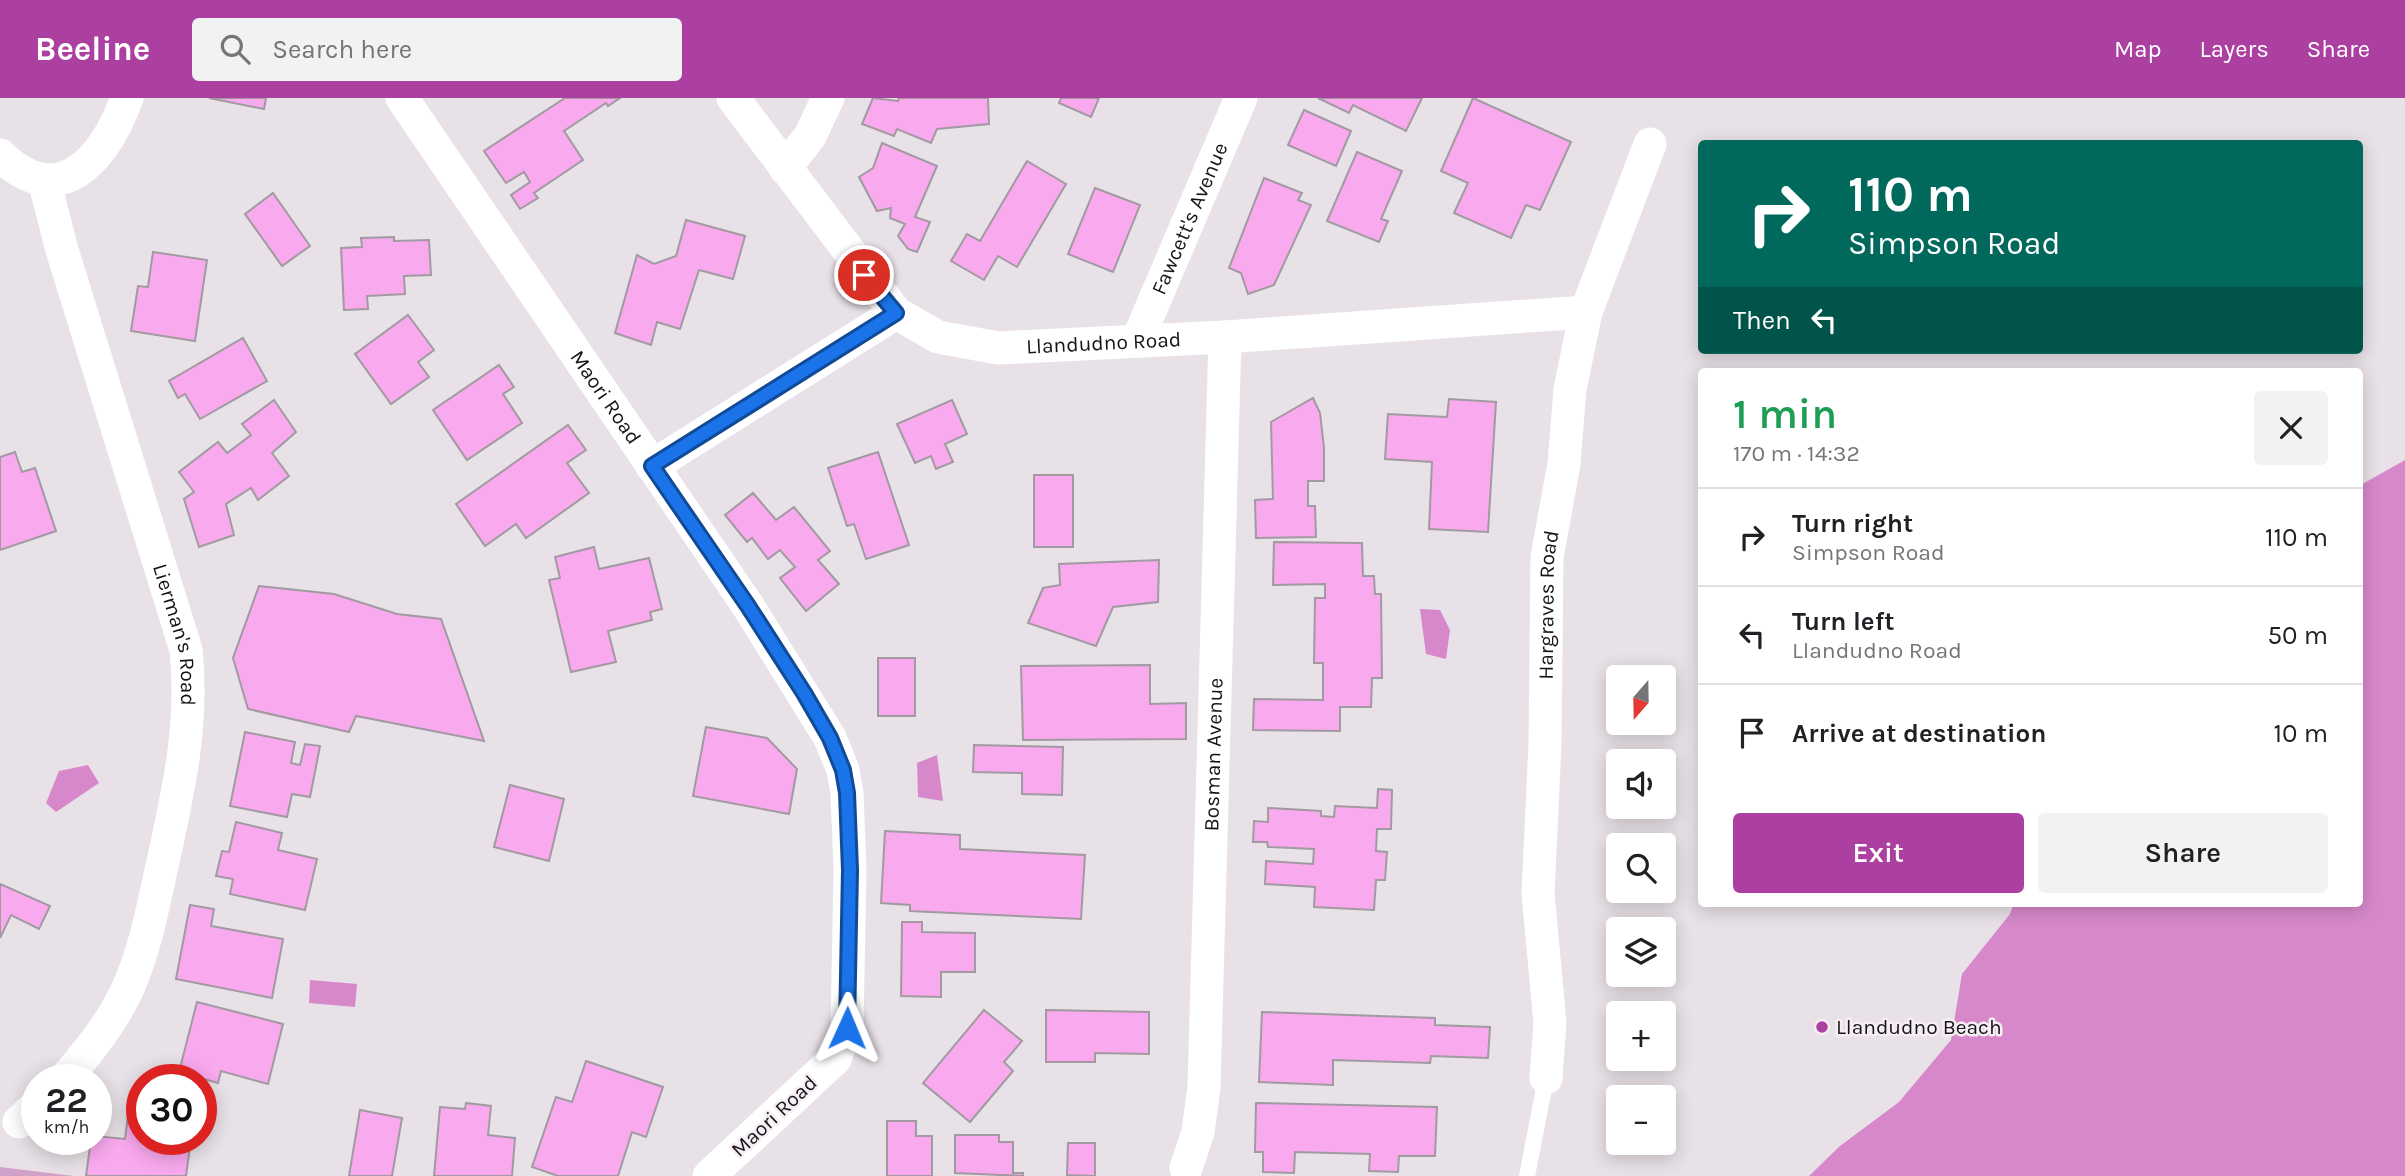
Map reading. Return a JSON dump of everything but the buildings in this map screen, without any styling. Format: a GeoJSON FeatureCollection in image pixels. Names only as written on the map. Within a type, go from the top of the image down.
{"type":"FeatureCollection","features":[{"type":"Feature","properties":{"kind":"street"},"geometry":{"type":"LineString","coordinates":[[0,155],[17,172],[44,180],[75,173],[92,162],[117,125],[127,98]]}},
{"type":"Feature","properties":{"kind":"street","name":"Maori Road"},"geometry":{"type":"LineString","coordinates":[[402,98],[748,606],[804,693],[830,738],[843,770],[847,793],[850,870],[847,1028],[843,1046],[835,1059],[709,1176]]}},
{"type":"Feature","properties":{"kind":"street","name":"Llandudno Road"},"geometry":{"type":"LineString","coordinates":[[733,98],[896,313],[938,337],[998,348],[1138,339],[1225,337],[1586,312]]}},
{"type":"Feature","properties":{"kind":"street"},"geometry":{"type":"LineString","coordinates":[[785,168],[810,135],[828,98]]}},
{"type":"Feature","properties":{"kind":"street","name":"Fawcett's Avenue"},"geometry":{"type":"LineString","coordinates":[[1138,339],[1241,98]]}},
{"type":"Feature","properties":{"kind":"street","name":"Hargraves Road"},"geometry":{"type":"LineString","coordinates":[[1546,1077],[1550,1055],[1550,1023],[1538,893],[1545,744],[1547,557],[1564,464],[1570,389],[1586,312],[1650,144]]}},
{"type":"Feature","properties":{"kind":"street","name":"Lierman's Road"},"geometry":{"type":"LineString","coordinates":[[44,180],[66,263],[186,650],[190,689],[182,775],[147,932],[128,988],[100,1040],[78,1064]]}},
{"type":"Feature","properties":{"kind":"street"},"geometry":{"type":"LineString","coordinates":[[652,466],[896,313]]}},
{"type":"Feature","properties":{"kind":"street","name":"Bosman Avenue"},"geometry":{"type":"LineString","coordinates":[[1186,1168],[1198,1132],[1203,1087],[1225,337]]}},
{"type":"Feature","properties":{"kind":"lane"},"geometry":{"type":"LineString","coordinates":[[1527,1176],[1546,1077]]}},
{"type":"Feature","properties":{"kind":"shaded area"},"geometry":{"type":"Polygon","coordinates":[[[2405,460],[2405,1176],[1809,1176],[1840,1146],[1899,1102],[1951,1040],[1962,974],[2010,914],[2013,907],[2363,907],[2363,484],[2405,460]]]}},
{"type":"Feature","properties":{"kind":"shaded area"},"geometry":{"type":"Polygon","coordinates":[[[1420,609],[1440,610],[1450,630],[1446,659],[1426,654],[1420,609]]]}},
{"type":"Feature","properties":{"kind":"shaded area"},"geometry":{"type":"Polygon","coordinates":[[[937,755],[943,801],[918,797],[917,763],[937,755]]]}},
{"type":"Feature","properties":{"kind":"shaded area"},"geometry":{"type":"Polygon","coordinates":[[[88,765],[99,783],[56,812],[46,803],[59,771],[88,765]]]}},
{"type":"Feature","properties":{"kind":"shaded area"},"geometry":{"type":"Polygon","coordinates":[[[310,980],[357,984],[355,1007],[309,1003],[310,980]]]}},
{"type":"Feature","properties":{"kind":"shaded area"},"geometry":{"type":"Polygon","coordinates":[[[0,1167],[74,1176],[0,1176],[0,1167]]]}},
{"type":"Feature","properties":{"kind":"place","name":"Llandudno Beach"},"geometry":{"type":"Point","coordinates":[1822,1027]}},
{"type":"Feature","properties":{"kind":"route"},"geometry":{"type":"LineString","coordinates":[[847,1028],[850,870],[847,793],[843,770],[830,738],[804,693],[652,466],[896,313],[864,275]]}}]}
